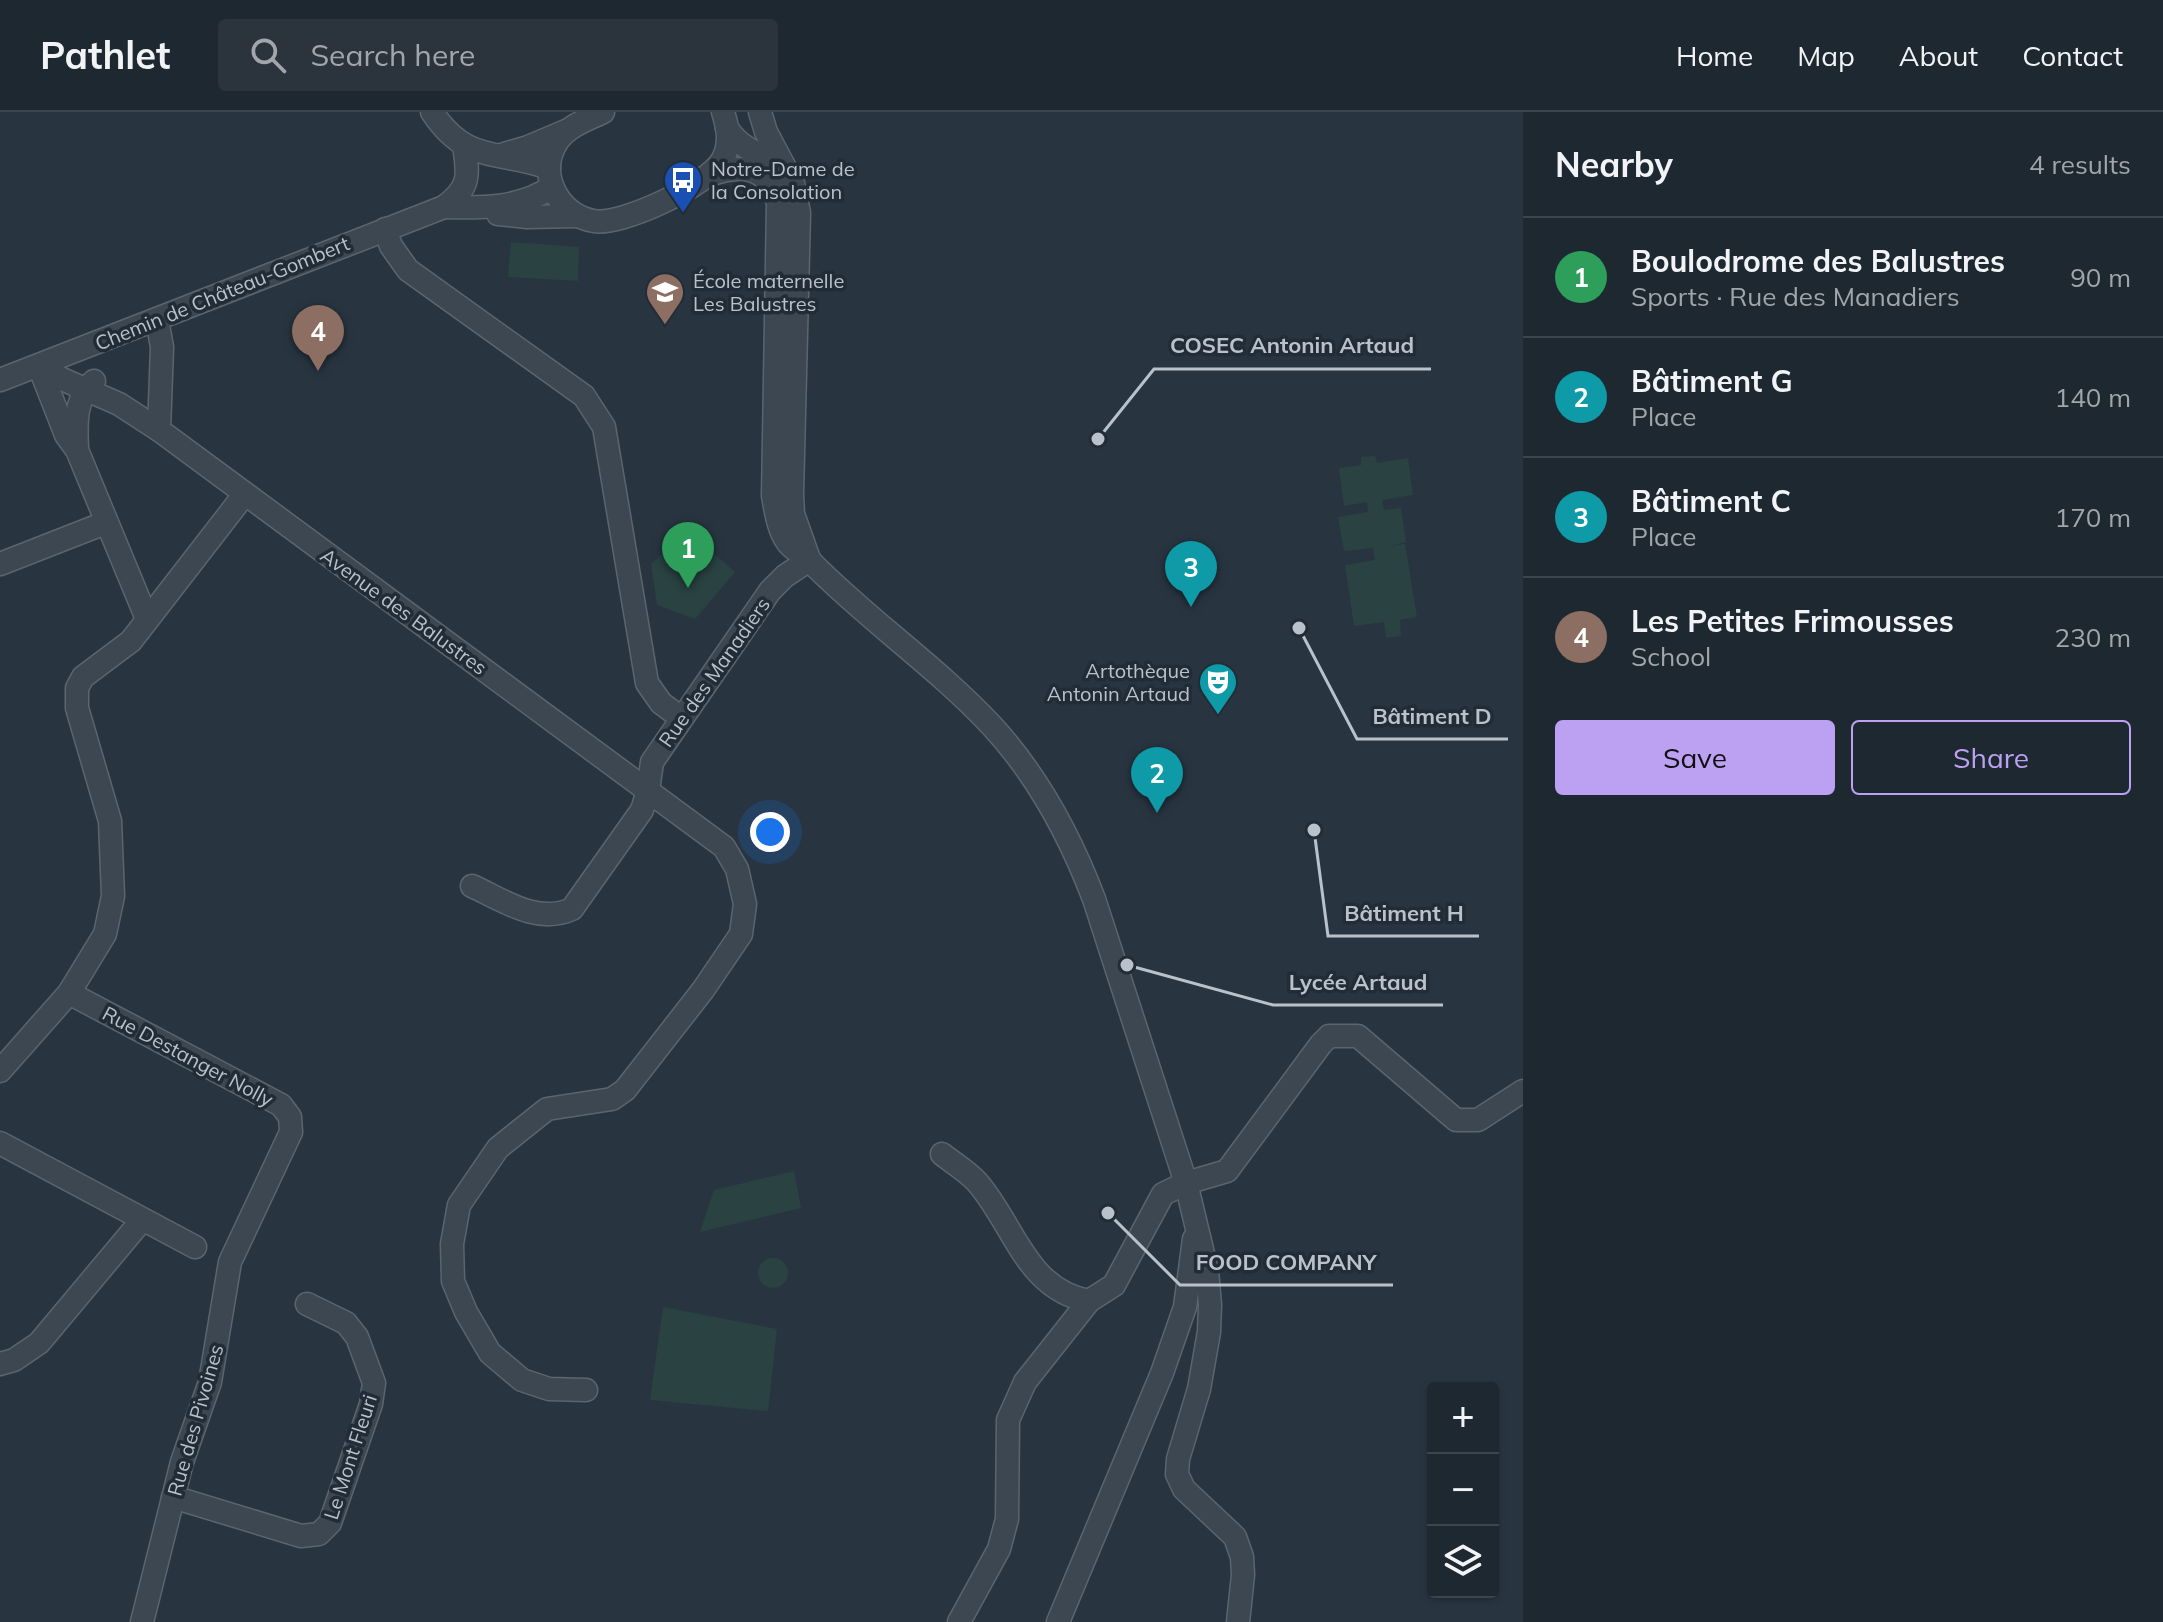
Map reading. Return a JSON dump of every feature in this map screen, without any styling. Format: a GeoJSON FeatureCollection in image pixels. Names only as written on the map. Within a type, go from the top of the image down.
{"type":"FeatureCollection","features":[{"type":"Feature","properties":{"kind":"street"},"geometry":{"type":"LineString","coordinates":[[432,112],[450,137],[464,146],[551,178]]}},
{"type":"Feature","properties":{"kind":"street"},"geometry":{"type":"LineString","coordinates":[[494,156],[528,147],[603,112]]}},
{"type":"Feature","properties":{"kind":"street"},"geometry":{"type":"LineString","coordinates":[[760,112],[766,132],[797,195],[799,213],[792,494],[793,514],[809,560]]}},
{"type":"Feature","properties":{"kind":"street"},"geometry":{"type":"LineString","coordinates":[[725,120],[738,143],[783,164]]}},
{"type":"Feature","properties":{"kind":"street"},"geometry":{"type":"LineString","coordinates":[[712,174],[727,148],[725,120]]}},
{"type":"Feature","properties":{"kind":"street"},"geometry":{"type":"LineString","coordinates":[[567,131],[556,143],[551,178],[566,209],[577,216]]}},
{"type":"Feature","properties":{"kind":"street"},"geometry":{"type":"LineString","coordinates":[[444,207],[459,196],[467,179],[464,146]]}},
{"type":"Feature","properties":{"kind":"street"},"geometry":{"type":"LineString","coordinates":[[712,174],[737,168],[755,171],[772,185],[778,203],[773,496],[777,520],[787,542],[809,560],[831,585],[965,699],[994,729],[1028,771],[1058,819],[1079,858],[1094,899],[1186,1183],[1207,1270],[1209,1332],[1199,1389],[1178,1459],[1177,1474],[1184,1489],[1229,1528],[1235,1537],[1242,1557],[1243,1575],[1238,1622]]}},
{"type":"Feature","properties":{"kind":"street","name":"Chemin de Château-Gombert"},"geometry":{"type":"LineString","coordinates":[[486,208],[500,215],[577,216],[590,221],[615,221],[673,196],[712,174]]}},
{"type":"Feature","properties":{"kind":"street","name":"Chemin de Château-Gombert"},"geometry":{"type":"LineString","coordinates":[[0,380],[444,207],[486,208],[533,199],[551,178]]}},
{"type":"Feature","properties":{"kind":"street"},"geometry":{"type":"LineString","coordinates":[[385,229],[391,246],[408,270],[559,376],[584,396],[594,409],[604,427],[608,447],[647,683],[653,695],[681,718]]}},
{"type":"Feature","properties":{"kind":"street"},"geometry":{"type":"LineString","coordinates":[[157,320],[162,347],[159,430]]}},
{"type":"Feature","properties":{"kind":"street"},"geometry":{"type":"LineString","coordinates":[[77,450],[80,400],[91,384],[87,347]]}},
{"type":"Feature","properties":{"kind":"street"},"geometry":{"type":"LineString","coordinates":[[39,366],[147,619]]}},
{"type":"Feature","properties":{"kind":"street","name":"Avenue des Balustres"},"geometry":{"type":"LineString","coordinates":[[39,366],[91,384],[159,430],[724,847],[737,869],[745,904],[741,934],[703,990],[625,1090],[612,1099],[547,1109],[498,1148],[459,1205],[452,1244],[453,1281],[466,1312],[490,1353],[522,1380],[549,1389],[586,1390]]}},
{"type":"Feature","properties":{"kind":"street"},"geometry":{"type":"LineString","coordinates":[[0,1071],[69,993],[105,934],[113,896],[110,821],[77,708],[77,688],[83,677],[131,641],[244,495]]}},
{"type":"Feature","properties":{"kind":"street"},"geometry":{"type":"LineString","coordinates":[[0,564],[105,523]]}},
{"type":"Feature","properties":{"kind":"street","name":"Rue des Manadiers"},"geometry":{"type":"LineString","coordinates":[[472,886],[534,914],[556,916],[572,909],[642,810],[652,762],[681,718],[770,591],[785,576],[809,560]]}},
{"type":"Feature","properties":{"kind":"street","name":"Rue Destanger Nolly"},"geometry":{"type":"LineString","coordinates":[[69,993],[281,1105],[290,1117],[291,1132]]}},
{"type":"Feature","properties":{"kind":"street"},"geometry":{"type":"LineString","coordinates":[[959,1622],[999,1549],[1007,1519],[1008,1420],[1025,1382],[1089,1301],[1114,1285],[1163,1194],[1186,1183],[1227,1171],[1329,1036],[1358,1036],[1456,1120],[1478,1120],[1523,1091]]}},
{"type":"Feature","properties":{"kind":"street","name":"Rue des Pivoines"},"geometry":{"type":"LineString","coordinates":[[142,1622],[173,1497],[210,1382],[230,1262],[291,1132]]}},
{"type":"Feature","properties":{"kind":"street"},"geometry":{"type":"LineString","coordinates":[[0,1143],[195,1247]]}},
{"type":"Feature","properties":{"kind":"street"},"geometry":{"type":"LineString","coordinates":[[942,1154],[975,1180],[995,1206],[1017,1245],[1044,1279],[1069,1297],[1089,1301]]}},
{"type":"Feature","properties":{"kind":"street"},"geometry":{"type":"LineString","coordinates":[[0,1364],[14,1360],[39,1343],[142,1220]]}},
{"type":"Feature","properties":{"kind":"street"},"geometry":{"type":"LineString","coordinates":[[1058,1622],[1162,1373],[1185,1307],[1196,1226]]}},
{"type":"Feature","properties":{"kind":"street","name":"Le Mont Fleuri"},"geometry":{"type":"LineString","coordinates":[[173,1497],[301,1536],[319,1534],[330,1523],[371,1404],[374,1383],[363,1350],[352,1330],[346,1323],[307,1304]]}},
{"type":"Feature","properties":{"kind":"green space"},"geometry":{"type":"Polygon","coordinates":[[[511,242],[579,247],[578,281],[508,277],[511,242]]]}},
{"type":"Feature","properties":{"kind":"green space"},"geometry":{"type":"Polygon","coordinates":[[[1375,456],[1377,463],[1408,458],[1413,495],[1382,500],[1384,510],[1401,508],[1406,542],[1389,546],[1405,544],[1417,617],[1400,620],[1401,636],[1386,638],[1384,622],[1354,626],[1345,565],[1375,560],[1373,548],[1344,551],[1338,517],[1368,512],[1367,502],[1344,506],[1339,468],[1361,465],[1361,457],[1375,456]]]}},
{"type":"Feature","properties":{"kind":"green space"},"geometry":{"type":"Polygon","coordinates":[[[687,531],[735,572],[695,619],[657,605],[651,564],[687,531]]]}},
{"type":"Feature","properties":{"kind":"green space"},"geometry":{"type":"Polygon","coordinates":[[[794,1171],[801,1208],[700,1232],[714,1190],[794,1171]]]}},
{"type":"Feature","properties":{"kind":"green space"},"geometry":{"type":"Polygon","coordinates":[[[773,1258],[784,1262],[788,1273],[784,1284],[773,1288],[762,1284],[758,1273],[762,1262],[773,1258]]]}},
{"type":"Feature","properties":{"kind":"green space"},"geometry":{"type":"Polygon","coordinates":[[[663,1307],[777,1329],[768,1411],[650,1400],[663,1307]]]}},
{"type":"Feature","properties":{"kind":"place","name":"Notre-Dame de la Consolation"},"geometry":{"type":"Point","coordinates":[683,214]}},
{"type":"Feature","properties":{"kind":"place","name":"École maternelle Les Balustres"},"geometry":{"type":"Point","coordinates":[665,326]}},
{"type":"Feature","properties":{"kind":"place","name":"Les Petites Frimousses"},"geometry":{"type":"Point","coordinates":[318,371]}},
{"type":"Feature","properties":{"kind":"place","name":"COSEC Antonin Artaud"},"geometry":{"type":"Point","coordinates":[1098,439]}},
{"type":"Feature","properties":{"kind":"place","name":"Boulodrome des Balustres"},"geometry":{"type":"Point","coordinates":[688,588]}},
{"type":"Feature","properties":{"kind":"place","name":"Bâtiment C"},"geometry":{"type":"Point","coordinates":[1191,607]}},
{"type":"Feature","properties":{"kind":"place","name":"Bâtiment D"},"geometry":{"type":"Point","coordinates":[1299,628]}},
{"type":"Feature","properties":{"kind":"place","name":"Artothèque Antonin Artaud"},"geometry":{"type":"Point","coordinates":[1218,716]}},
{"type":"Feature","properties":{"kind":"place","name":"Bâtiment G"},"geometry":{"type":"Point","coordinates":[1157,813]}},
{"type":"Feature","properties":{"kind":"place","name":"Bâtiment H"},"geometry":{"type":"Point","coordinates":[1314,830]}},
{"type":"Feature","properties":{"kind":"place","name":"Lycée Artaud"},"geometry":{"type":"Point","coordinates":[1127,965]}},
{"type":"Feature","properties":{"kind":"place","name":"FOOD COMPANY"},"geometry":{"type":"Point","coordinates":[1108,1213]}}]}
